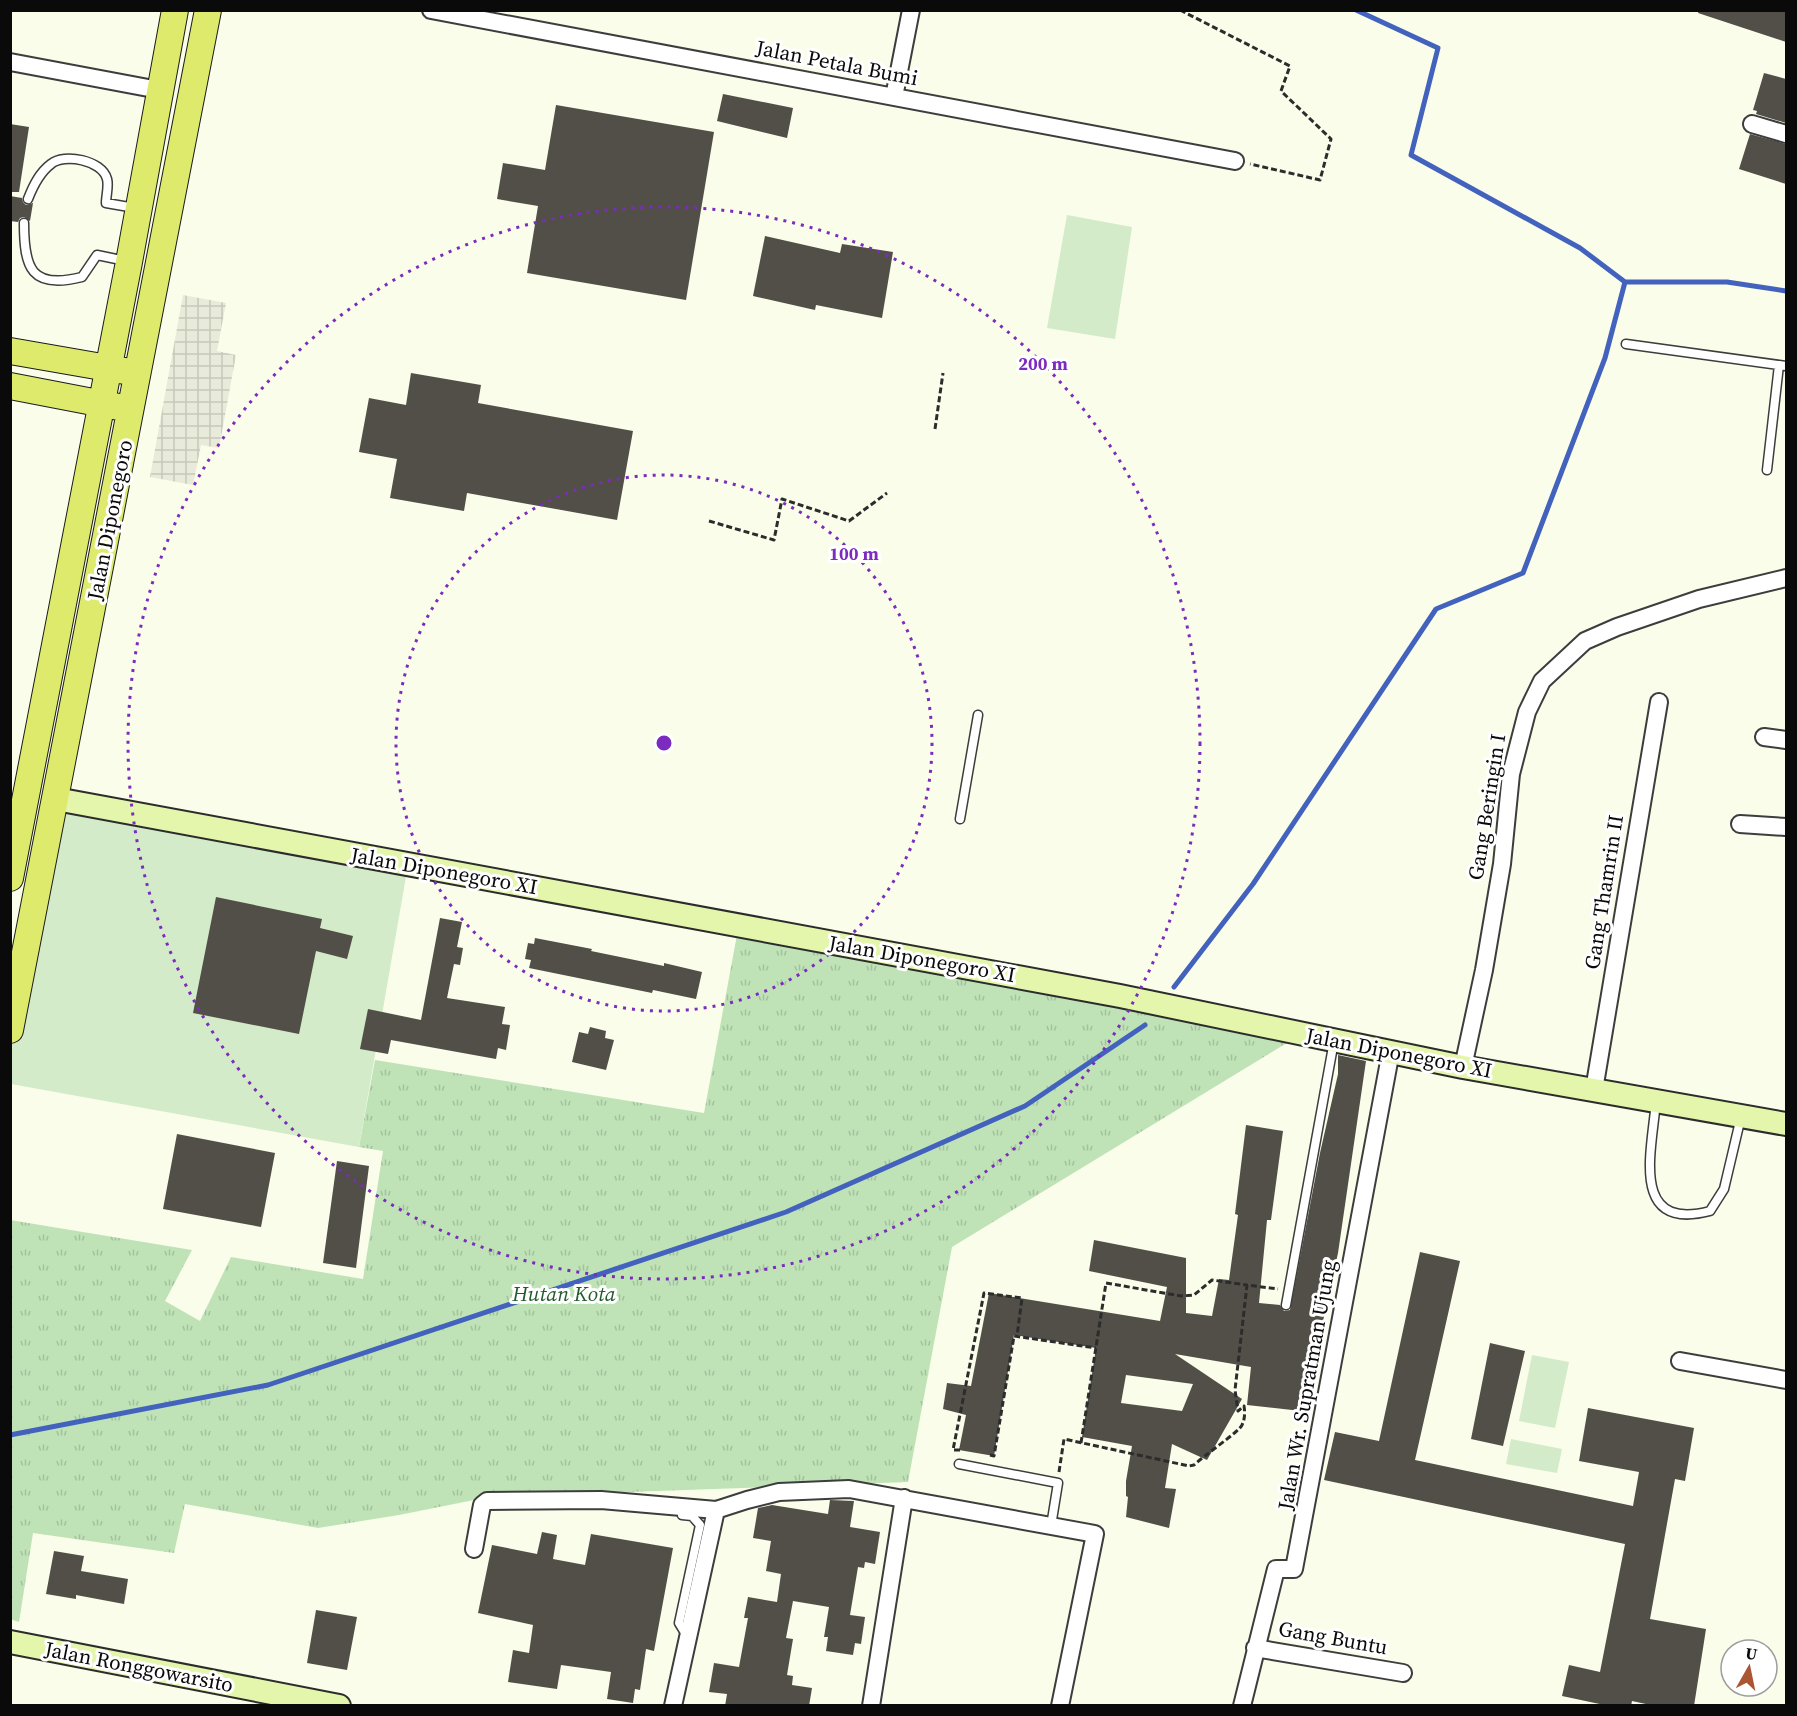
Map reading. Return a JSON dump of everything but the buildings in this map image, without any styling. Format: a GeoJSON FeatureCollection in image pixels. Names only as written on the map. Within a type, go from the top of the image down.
{"type":"FeatureCollection","features":[{"type":"Feature","properties":{"kind":"main road","name":"Jalan Diponegoro"},"geometry":{"type":"LineString","coordinates":[[10,878],[129,262],[175,10]]}},
{"type":"Feature","properties":{"kind":"main road","name":"Jalan Diponegoro"},"geometry":{"type":"LineString","coordinates":[[11,1023],[208,10]]}},
{"type":"Feature","properties":{"kind":"main road"},"geometry":{"type":"LineString","coordinates":[[10,351],[138,374]]}},
{"type":"Feature","properties":{"kind":"main road"},"geometry":{"type":"LineString","coordinates":[[10,386],[131,409]]}},
{"type":"Feature","properties":{"kind":"street","name":"Jalan Petala Bumi"},"geometry":{"type":"LineString","coordinates":[[431,10],[1235,160]]}},
{"type":"Feature","properties":{"kind":"street"},"geometry":{"type":"LineString","coordinates":[[894,97],[911,10]]}},
{"type":"Feature","properties":{"kind":"street"},"geometry":{"type":"LineString","coordinates":[[10,63],[159,90]]}},
{"type":"Feature","properties":{"kind":"street"},"geometry":{"type":"LineString","coordinates":[[1752,123],[1786,134]]}},
{"type":"Feature","properties":{"kind":"street","name":"Gang Beringin I"},"geometry":{"type":"LineString","coordinates":[[1463,1067],[1484,970],[1502,864],[1511,774],[1527,712],[1542,681],[1585,641],[1617,627],[1700,599],[1786,578]]}},
{"type":"Feature","properties":{"kind":"street","name":"Gang Thamrin II"},"geometry":{"type":"LineString","coordinates":[[1594,1090],[1659,702]]}},
{"type":"Feature","properties":{"kind":"street"},"geometry":{"type":"LineString","coordinates":[[1764,736],[1786,740]]}},
{"type":"Feature","properties":{"kind":"street","name":"Jalan Diponegoro XI"},"geometry":{"type":"LineString","coordinates":[[56,799],[1120,996],[1463,1067],[1786,1124]]}},
{"type":"Feature","properties":{"kind":"street"},"geometry":{"type":"LineString","coordinates":[[1740,824],[1786,827]]}},
{"type":"Feature","properties":{"kind":"street","name":"Jalan Wr. Supratman Ujung"},"geometry":{"type":"LineString","coordinates":[[1242,1706],[1276,1569],[1294,1569],[1299,1551],[1391,1052]]}},
{"type":"Feature","properties":{"kind":"street"},"geometry":{"type":"LineString","coordinates":[[1680,1361],[1786,1380]]}},
{"type":"Feature","properties":{"kind":"street"},"geometry":{"type":"LineString","coordinates":[[474,1549],[484,1502],[601,1502],[716,1510],[779,1492],[849,1489],[1095,1534],[1060,1706]]}},
{"type":"Feature","properties":{"kind":"street"},"geometry":{"type":"LineString","coordinates":[[871,1706],[904,1498]]}},
{"type":"Feature","properties":{"kind":"street"},"geometry":{"type":"LineString","coordinates":[[673,1706],[716,1510]]}},
{"type":"Feature","properties":{"kind":"street","name":"Jalan Ronggowarsito"},"geometry":{"type":"LineString","coordinates":[[10,1642],[339,1706]]}},
{"type":"Feature","properties":{"kind":"street","name":"Gang Buntu"},"geometry":{"type":"LineString","coordinates":[[1255,1648],[1403,1673]]}},
{"type":"Feature","properties":{"kind":"lane"},"geometry":{"type":"LineString","coordinates":[[28,199],[40,174],[53,162],[74,159],[92,162],[102,170],[107,179],[106,203],[139,208]]}},
{"type":"Feature","properties":{"kind":"lane"},"geometry":{"type":"LineString","coordinates":[[24,224],[25,254],[29,268],[53,281],[82,278],[97,255],[129,262]]}},
{"type":"Feature","properties":{"kind":"lane"},"geometry":{"type":"LineString","coordinates":[[1626,344],[1783,366],[1767,470]]}},
{"type":"Feature","properties":{"kind":"lane"},"geometry":{"type":"LineString","coordinates":[[960,819],[978,715]]}},
{"type":"Feature","properties":{"kind":"lane"},"geometry":{"type":"LineString","coordinates":[[1286,1305],[1334,1041]]}},
{"type":"Feature","properties":{"kind":"lane"},"geometry":{"type":"LineString","coordinates":[[1656,1101],[1650,1172],[1653,1196],[1665,1210],[1693,1216],[1710,1211],[1724,1189],[1741,1116]]}},
{"type":"Feature","properties":{"kind":"lane"},"geometry":{"type":"LineString","coordinates":[[959,1464],[1058,1483],[1051,1526]]}},
{"type":"Feature","properties":{"kind":"lane"},"geometry":{"type":"LineString","coordinates":[[661,1505],[670,1513],[692,1516],[700,1525],[679,1623],[688,1636]]}},
{"type":"Feature","properties":{"kind":"path"},"geometry":{"type":"LineString","coordinates":[[1180,10],[1290,66],[1281,91],[1331,139],[1320,180],[1235,160]]}},
{"type":"Feature","properties":{"kind":"path"},"geometry":{"type":"LineString","coordinates":[[935,429],[943,373]]}},
{"type":"Feature","properties":{"kind":"path"},"geometry":{"type":"LineString","coordinates":[[709,520],[774,540],[782,499],[849,521],[887,493]]}},
{"type":"Feature","properties":{"kind":"path"},"geometry":{"type":"LineString","coordinates":[[1081,1443],[1106,1283],[1181,1296],[1194,1295],[1212,1280],[1289,1290]]}},
{"type":"Feature","properties":{"kind":"path"},"geometry":{"type":"LineString","coordinates":[[1058,1483],[1064,1439],[1189,1466],[1194,1465],[1225,1439],[1237,1433],[1242,1427],[1245,1413],[1244,1406],[1238,1411],[1235,1390],[1247,1285]]}},
{"type":"Feature","properties":{"kind":"path"},"geometry":{"type":"LineString","coordinates":[[971,1452],[953,1450],[984,1293],[1022,1298],[994,1456],[982,1454]]}},
{"type":"Feature","properties":{"kind":"path"},"geometry":{"type":"LineString","coordinates":[[1017,1336],[1096,1348]]}},
{"type":"Feature","properties":{"kind":"green space"},"geometry":{"type":"Polygon","coordinates":[[[1067,215],[1132,227],[1115,339],[1047,328],[1067,215]]]}},
{"type":"Feature","properties":{"kind":"green space"},"geometry":{"type":"Polygon","coordinates":[[[57,799],[408,865],[359,1147],[11,1084],[11,1030],[57,799]]]}},
{"type":"Feature","properties":{"kind":"green space","name":"Hutan Kota"},"geometry":{"type":"Polygon","coordinates":[[[739,924],[1300,1035],[952,1247],[908,1482],[489,1497],[318,1528],[185,1504],[174,1553],[33,1533],[19,1622],[10,1619],[10,1220],[192,1250],[165,1301],[200,1321],[231,1257],[363,1279],[383,1151],[359,1147],[375,1060],[704,1113],[739,924]]]}},
{"type":"Feature","properties":{"kind":"green space"},"geometry":{"type":"Polygon","coordinates":[[[1532,1355],[1569,1362],[1555,1428],[1519,1421],[1532,1355]]]}},
{"type":"Feature","properties":{"kind":"green space"},"geometry":{"type":"Polygon","coordinates":[[[1511,1439],[1562,1449],[1557,1473],[1506,1464],[1511,1439]]]}},
{"type":"Feature","properties":{"kind":"shaded area"},"geometry":{"type":"Polygon","coordinates":[[[183,295],[226,303],[217,351],[236,355],[219,448],[201,445],[193,485],[150,477],[183,295]]]}},
{"type":"Feature","properties":{"kind":"waterway"},"geometry":{"type":"LineString","coordinates":[[1356,10],[1438,48],[1411,155],[1580,248],[1625,282],[1727,282],[1786,291]]}},
{"type":"Feature","properties":{"kind":"waterway"},"geometry":{"type":"LineString","coordinates":[[1174,987],[1253,884],[1436,609],[1523,573],[1605,358],[1625,282]]}},
{"type":"Feature","properties":{"kind":"waterway"},"geometry":{"type":"LineString","coordinates":[[10,1435],[268,1385],[786,1212],[1025,1106],[1145,1025]]}}]}
